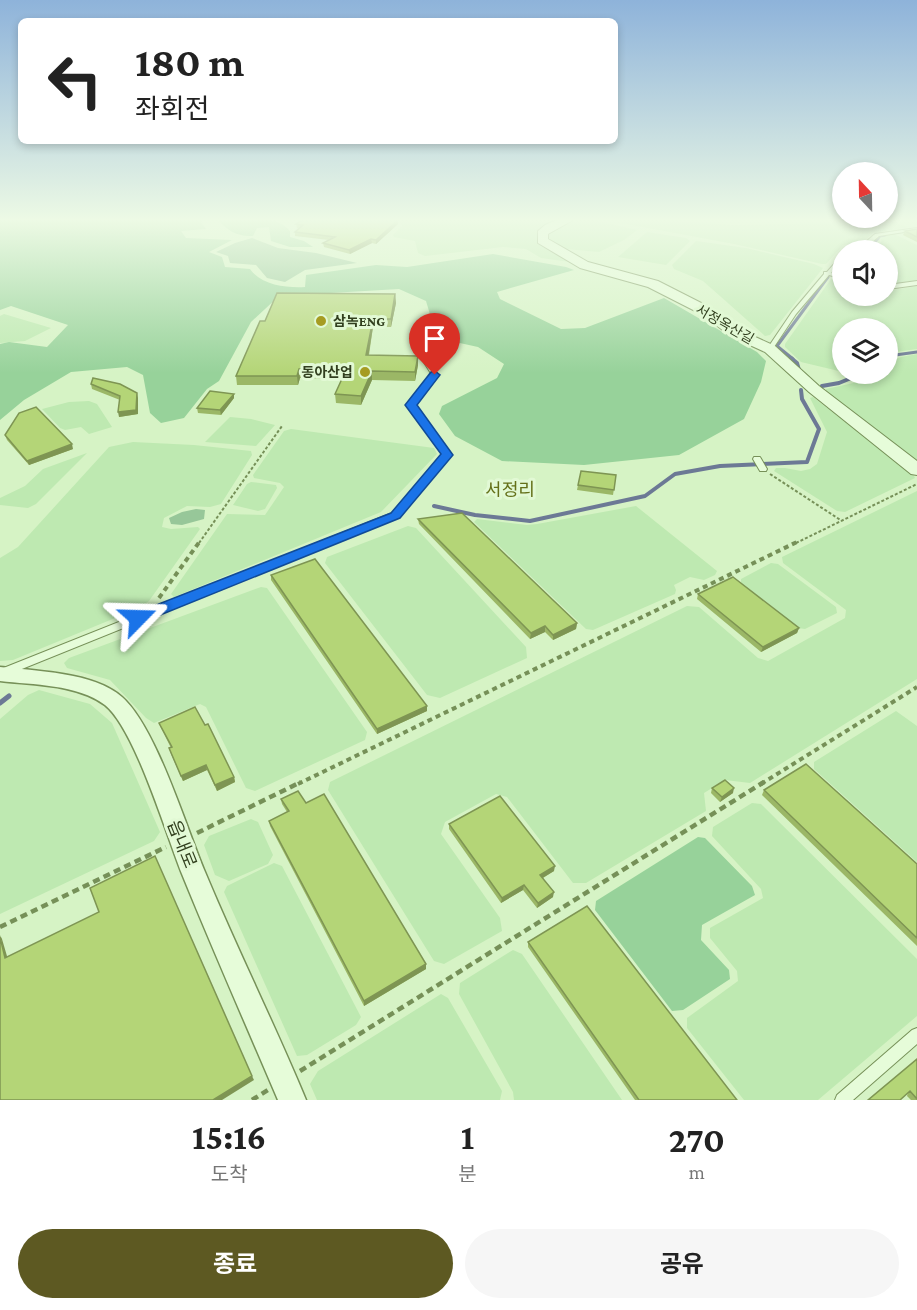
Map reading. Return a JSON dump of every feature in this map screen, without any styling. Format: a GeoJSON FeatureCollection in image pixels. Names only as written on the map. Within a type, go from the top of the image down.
{"type":"FeatureCollection","features":[{"type":"Feature","properties":{"kind":"street","name":"서정옥산길"},"geometry":{"type":"LineString","coordinates":[[602,270],[653,285],[710,313],[735,333],[770,349],[814,389],[917,470]]}},
{"type":"Feature","properties":{"kind":"street","name":"읍내로"},"geometry":{"type":"LineString","coordinates":[[1,674],[72,685],[100,693],[116,701],[144,749],[180,841],[287,1090]]}},
{"type":"Feature","properties":{"kind":"lane"},"geometry":{"type":"LineString","coordinates":[[770,349],[829,270]]}},
{"type":"Feature","properties":{"kind":"lane"},"geometry":{"type":"LineString","coordinates":[[826,273],[832,274]]}},
{"type":"Feature","properties":{"kind":"lane"},"geometry":{"type":"LineString","coordinates":[[898,286],[917,283]]}},
{"type":"Feature","properties":{"kind":"lane"},"geometry":{"type":"LineString","coordinates":[[1,674],[395,515],[447,455],[411,405],[435,375],[419,350]]}},
{"type":"Feature","properties":{"kind":"lane"},"geometry":{"type":"LineString","coordinates":[[757,459],[763,470]]}},
{"type":"Feature","properties":{"kind":"lane"},"geometry":{"type":"LineString","coordinates":[[842,1100],[917,1035]]}},
{"type":"Feature","properties":{"kind":"path"},"geometry":{"type":"LineString","coordinates":[[156,610],[156,602],[282,426]]}},
{"type":"Feature","properties":{"kind":"path"},"geometry":{"type":"LineString","coordinates":[[763,470],[842,521]]}},
{"type":"Feature","properties":{"kind":"path"},"geometry":{"type":"LineString","coordinates":[[0,927],[917,484]]}},
{"type":"Feature","properties":{"kind":"path"},"geometry":{"type":"LineString","coordinates":[[287,1090],[917,687]]}},
{"type":"Feature","properties":{"kind":"green space"},"geometry":{"type":"Polygon","coordinates":[[[0,270],[251,270],[267,282],[290,287],[305,287],[306,275],[339,270],[573,270],[497,292],[500,299],[561,329],[585,328],[664,298],[757,352],[766,361],[761,382],[744,419],[679,455],[584,465],[502,461],[455,436],[439,414],[442,406],[497,378],[504,364],[478,347],[437,338],[426,301],[399,289],[279,296],[251,322],[219,381],[207,389],[184,418],[161,423],[150,413],[143,375],[127,367],[71,372],[24,400],[0,420],[0,344],[9,342],[47,347],[68,325],[11,306],[0,310],[0,270]]]}},
{"type":"Feature","properties":{"kind":"green space"},"geometry":{"type":"Polygon","coordinates":[[[261,270],[304,270],[285,282],[267,278],[261,270]]]}},
{"type":"Feature","properties":{"kind":"green space"},"geometry":{"type":"Polygon","coordinates":[[[677,270],[821,270],[770,335],[765,336],[703,281],[677,270]]]}},
{"type":"Feature","properties":{"kind":"green space"},"geometry":{"type":"Polygon","coordinates":[[[898,270],[917,270],[917,280],[898,283],[898,270]]]}},
{"type":"Feature","properties":{"kind":"green space"},"geometry":{"type":"Polygon","coordinates":[[[831,279],[832,306],[898,306],[898,289],[917,286],[917,349],[898,352],[898,318],[832,318],[832,369],[801,362],[785,347],[785,344],[831,279]]]}},
{"type":"Feature","properties":{"kind":"green space"},"geometry":{"type":"Polygon","coordinates":[[[4,314],[51,328],[25,341],[0,343],[0,316],[4,314]]]}},
{"type":"Feature","properties":{"kind":"green space"},"geometry":{"type":"Polygon","coordinates":[[[917,354],[917,462],[826,392],[826,389],[849,384],[898,384],[898,358],[917,354]]]}},
{"type":"Feature","properties":{"kind":"green space"},"geometry":{"type":"Polygon","coordinates":[[[813,397],[913,474],[915,478],[845,512],[837,511],[774,471],[776,468],[785,468],[801,471],[817,464],[827,432],[810,398],[813,397]]]}},
{"type":"Feature","properties":{"kind":"green space"},"geometry":{"type":"Polygon","coordinates":[[[89,401],[97,404],[112,427],[89,434],[81,427],[65,430],[60,428],[42,409],[69,402],[89,401]]]}},
{"type":"Feature","properties":{"kind":"green space"},"geometry":{"type":"Polygon","coordinates":[[[230,417],[275,425],[256,446],[205,442],[230,417]]]}},
{"type":"Feature","properties":{"kind":"green space"},"geometry":{"type":"Polygon","coordinates":[[[291,429],[434,448],[437,454],[381,512],[174,597],[171,594],[227,514],[265,515],[284,487],[280,483],[254,478],[253,475],[284,431],[291,429]]]}},
{"type":"Feature","properties":{"kind":"green space"},"geometry":{"type":"Polygon","coordinates":[[[133,442],[251,451],[252,455],[221,504],[210,507],[187,506],[164,518],[162,527],[171,529],[198,527],[200,529],[149,601],[137,609],[13,660],[0,661],[0,558],[18,547],[109,447],[133,442]]]}},
{"type":"Feature","properties":{"kind":"green space"},"geometry":{"type":"Polygon","coordinates":[[[87,453],[36,504],[28,508],[0,505],[0,498],[25,486],[43,469],[87,453]]]}},
{"type":"Feature","properties":{"kind":"green space"},"geometry":{"type":"Polygon","coordinates":[[[251,482],[276,485],[277,488],[265,509],[258,511],[233,505],[247,484],[251,482]]]}},
{"type":"Feature","properties":{"kind":"green space"},"geometry":{"type":"Polygon","coordinates":[[[917,491],[917,679],[750,783],[725,780],[704,793],[706,811],[586,883],[573,883],[507,797],[496,794],[445,822],[441,834],[500,918],[502,931],[444,964],[434,961],[328,790],[330,782],[687,606],[699,607],[758,658],[768,661],[845,618],[846,610],[783,563],[782,557],[917,491]]]}},
{"type":"Feature","properties":{"kind":"green space"},"geometry":{"type":"Polygon","coordinates":[[[636,506],[717,571],[715,575],[704,580],[690,577],[674,585],[675,594],[593,630],[586,629],[474,522],[477,519],[527,525],[636,506]]]}},
{"type":"Feature","properties":{"kind":"green space"},"geometry":{"type":"Polygon","coordinates":[[[196,509],[205,510],[204,519],[182,525],[171,524],[169,518],[196,509]]]}},
{"type":"Feature","properties":{"kind":"green space"},"geometry":{"type":"Polygon","coordinates":[[[408,526],[416,528],[526,647],[527,658],[440,698],[427,695],[325,563],[327,557],[408,526]]]}},
{"type":"Feature","properties":{"kind":"green space"},"geometry":{"type":"Polygon","coordinates":[[[771,563],[778,564],[836,607],[837,613],[805,629],[798,628],[741,583],[741,579],[771,563]]]}},
{"type":"Feature","properties":{"kind":"green space"},"geometry":{"type":"Polygon","coordinates":[[[261,587],[267,588],[367,732],[365,740],[255,791],[246,788],[206,707],[200,704],[154,723],[146,718],[110,680],[67,668],[64,663],[69,658],[261,587]]]}},
{"type":"Feature","properties":{"kind":"green space"},"geometry":{"type":"Polygon","coordinates":[[[39,690],[90,704],[112,723],[160,832],[154,841],[0,914],[0,719],[28,695],[39,690]]]}},
{"type":"Feature","properties":{"kind":"green space"},"geometry":{"type":"Polygon","coordinates":[[[896,711],[917,726],[917,862],[814,769],[814,762],[896,711]]]}},
{"type":"Feature","properties":{"kind":"green space"},"geometry":{"type":"Polygon","coordinates":[[[752,803],[761,804],[917,959],[917,1016],[818,1100],[744,1100],[687,1028],[687,1018],[738,981],[737,971],[710,938],[710,928],[763,898],[761,889],[712,836],[713,827],[752,803]]]}},
{"type":"Feature","properties":{"kind":"green space"},"geometry":{"type":"Polygon","coordinates":[[[251,819],[258,822],[273,855],[268,864],[229,881],[215,875],[204,845],[209,836],[251,819]]]}},
{"type":"Feature","properties":{"kind":"green space"},"geometry":{"type":"Polygon","coordinates":[[[698,837],[705,838],[752,886],[755,895],[702,925],[701,940],[729,970],[730,979],[683,1010],[672,1011],[595,910],[596,901],[698,837]]]}},
{"type":"Feature","properties":{"kind":"green space"},"geometry":{"type":"Polygon","coordinates":[[[274,863],[282,866],[361,1017],[356,1025],[307,1055],[297,1056],[224,892],[227,886],[274,863]]]}},
{"type":"Feature","properties":{"kind":"green space"},"geometry":{"type":"Polygon","coordinates":[[[513,950],[522,954],[622,1100],[514,1100],[513,1092],[459,994],[460,983],[513,950]]]}},
{"type":"Feature","properties":{"kind":"green space"},"geometry":{"type":"Polygon","coordinates":[[[441,994],[448,998],[502,1091],[500,1100],[317,1100],[310,1084],[318,1071],[441,994]]]}},
{"type":"Feature","properties":{"kind":"building"},"geometry":{"type":"Polygon","coordinates":[[[277,293],[395,294],[391,319],[373,319],[366,355],[418,356],[415,372],[372,371],[361,396],[335,394],[346,370],[299,369],[297,376],[236,376],[260,321],[265,321],[277,293]]]}},
{"type":"Feature","properties":{"kind":"building"},"geometry":{"type":"Polygon","coordinates":[[[93,378],[120,384],[137,393],[136,410],[118,412],[120,396],[91,384],[93,378]]]}},
{"type":"Feature","properties":{"kind":"building"},"geometry":{"type":"Polygon","coordinates":[[[210,391],[234,394],[220,410],[197,408],[210,391]]]}},
{"type":"Feature","properties":{"kind":"building"},"geometry":{"type":"Polygon","coordinates":[[[36,407],[72,444],[27,461],[5,435],[19,413],[36,407]]]}},
{"type":"Feature","properties":{"kind":"building"},"geometry":{"type":"Polygon","coordinates":[[[581,471],[616,475],[614,490],[578,485],[581,471]]]}},
{"type":"Feature","properties":{"kind":"building"},"geometry":{"type":"Polygon","coordinates":[[[462,513],[577,623],[553,635],[545,626],[531,633],[418,519],[462,513]]]}},
{"type":"Feature","properties":{"kind":"building"},"geometry":{"type":"Polygon","coordinates":[[[315,559],[427,706],[377,729],[271,575],[315,559]]]}},
{"type":"Feature","properties":{"kind":"building"},"geometry":{"type":"Polygon","coordinates":[[[733,577],[799,628],[763,647],[698,594],[733,577]]]}},
{"type":"Feature","properties":{"kind":"building"},"geometry":{"type":"Polygon","coordinates":[[[195,707],[205,725],[208,724],[234,777],[215,785],[206,765],[181,776],[169,748],[172,747],[159,723],[195,707]]]}},
{"type":"Feature","properties":{"kind":"building"},"geometry":{"type":"Polygon","coordinates":[[[806,764],[917,864],[917,938],[764,790],[806,764]]]}},
{"type":"Feature","properties":{"kind":"building"},"geometry":{"type":"Polygon","coordinates":[[[725,780],[734,788],[722,797],[712,788],[725,780]]]}},
{"type":"Feature","properties":{"kind":"building"},"geometry":{"type":"Polygon","coordinates":[[[298,791],[306,803],[324,794],[426,964],[364,1001],[269,821],[289,811],[281,799],[298,791]]]}},
{"type":"Feature","properties":{"kind":"building"},"geometry":{"type":"Polygon","coordinates":[[[500,796],[555,866],[540,875],[554,892],[538,903],[524,885],[502,898],[449,824],[500,796]]]}},
{"type":"Feature","properties":{"kind":"building"},"geometry":{"type":"Polygon","coordinates":[[[155,856],[252,1076],[213,1100],[0,1100],[0,937],[5,958],[99,912],[90,888],[155,856]]]}},
{"type":"Feature","properties":{"kind":"building"},"geometry":{"type":"Polygon","coordinates":[[[587,906],[737,1100],[639,1100],[528,942],[587,906]]]}},
{"type":"Feature","properties":{"kind":"building"},"geometry":{"type":"Polygon","coordinates":[[[917,1059],[917,1099],[910,1091],[900,1100],[868,1100],[917,1059]]]}},
{"type":"Feature","properties":{"kind":"waterway"},"geometry":{"type":"LineString","coordinates":[[793,359],[777,346],[828,277]]}},
{"type":"Feature","properties":{"kind":"waterway"},"geometry":{"type":"LineString","coordinates":[[898,355],[917,352]]}},
{"type":"Feature","properties":{"kind":"waterway"},"geometry":{"type":"LineString","coordinates":[[791,358],[797,363],[799,370]]}},
{"type":"Feature","properties":{"kind":"waterway"},"geometry":{"type":"LineString","coordinates":[[822,386],[833,384]]}},
{"type":"Feature","properties":{"kind":"waterway"},"geometry":{"type":"LineString","coordinates":[[434,506],[475,515],[530,521],[645,496],[675,474],[720,466],[807,462],[819,429],[802,399],[801,390]]}},
{"type":"Feature","properties":{"kind":"waterway"},"geometry":{"type":"LineString","coordinates":[[0,703],[9,696]]}},
{"type":"Feature","properties":{"kind":"place","name":"삼녹ENG"},"geometry":{"type":"Point","coordinates":[321,321]}},
{"type":"Feature","properties":{"kind":"place","name":"동아산업"},"geometry":{"type":"Point","coordinates":[365,372]}},
{"type":"Feature","properties":{"kind":"district","name":"서정리"},"geometry":{"type":"Point","coordinates":[510,490]}},
{"type":"Feature","properties":{"kind":"route"},"geometry":{"type":"LineString","coordinates":[[138,618],[395,515],[447,455],[411,405],[435,375]]}}]}
